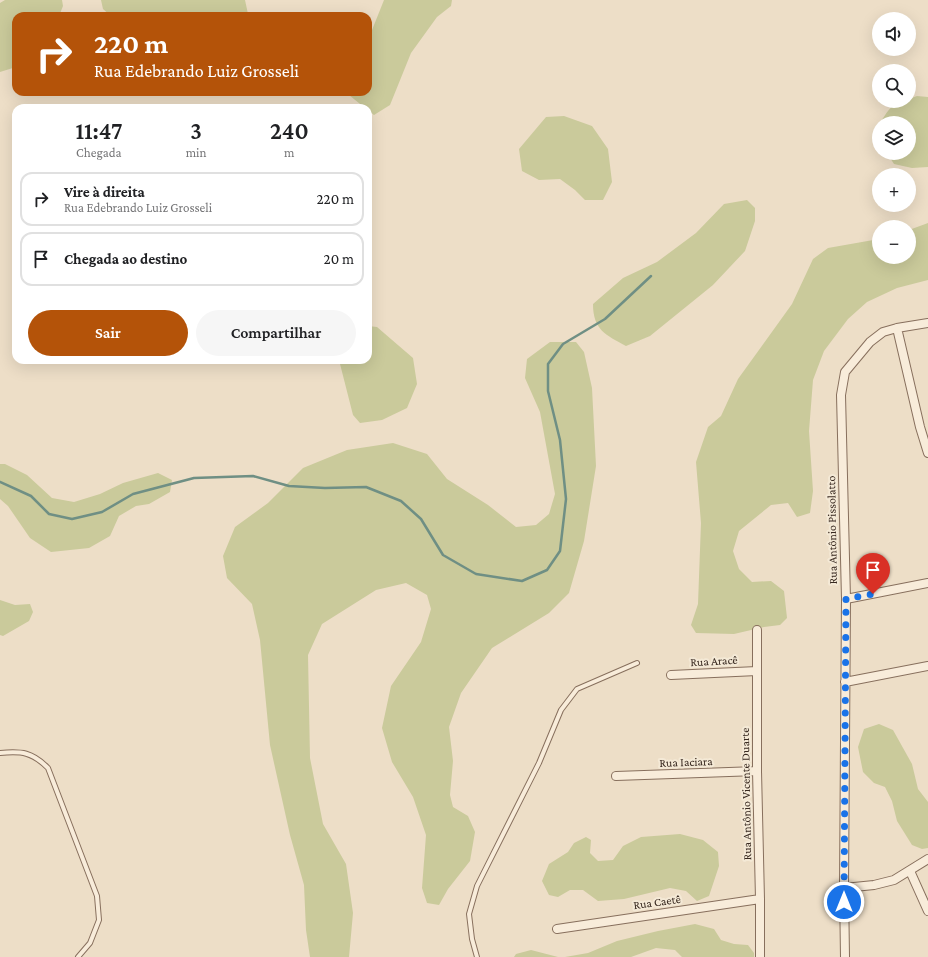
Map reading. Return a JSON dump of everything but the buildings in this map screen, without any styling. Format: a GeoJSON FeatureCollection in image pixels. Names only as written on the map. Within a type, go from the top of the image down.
{"type":"FeatureCollection","features":[{"type":"Feature","properties":{"kind":"street","name":"Rua Antônio Pissolatto"},"geometry":{"type":"LineString","coordinates":[[844,957],[846,599],[841,395],[845,372],[870,342],[883,332],[928,323]]}},
{"type":"Feature","properties":{"kind":"street"},"geometry":{"type":"LineString","coordinates":[[897,328],[918,420],[928,453]]}},
{"type":"Feature","properties":{"kind":"street"},"geometry":{"type":"LineString","coordinates":[[846,599],[928,583]]}},
{"type":"Feature","properties":{"kind":"street","name":"Rua Antônio Vicente Duarte"},"geometry":{"type":"LineString","coordinates":[[757,630],[757,771],[760,957]]}},
{"type":"Feature","properties":{"kind":"street"},"geometry":{"type":"LineString","coordinates":[[845,682],[928,666]]}},
{"type":"Feature","properties":{"kind":"street","name":"Rua Aracê"},"geometry":{"type":"LineString","coordinates":[[671,675],[757,671]]}},
{"type":"Feature","properties":{"kind":"street","name":"Rua Iaciara"},"geometry":{"type":"LineString","coordinates":[[616,776],[757,771]]}},
{"type":"Feature","properties":{"kind":"street"},"geometry":{"type":"LineString","coordinates":[[844,888],[874,886],[894,880],[928,859]]}},
{"type":"Feature","properties":{"kind":"street"},"geometry":{"type":"LineString","coordinates":[[910,871],[928,911]]}},
{"type":"Feature","properties":{"kind":"street","name":"Rua Caetê"},"geometry":{"type":"LineString","coordinates":[[557,930],[760,899]]}},
{"type":"Feature","properties":{"kind":"lane"},"geometry":{"type":"LineString","coordinates":[[477,957],[472,939],[469,914],[477,886],[493,851],[539,763],[561,710],[577,689],[637,663]]}},
{"type":"Feature","properties":{"kind":"lane"},"geometry":{"type":"LineString","coordinates":[[0,754],[16,752],[37,758],[48,768],[97,896],[99,920],[90,944],[78,957]]}},
{"type":"Feature","properties":{"kind":"green space"},"geometry":{"type":"Polygon","coordinates":[[[5,0],[62,0],[63,6],[61,12],[12,12],[12,68],[0,72],[0,3],[5,0]]]}},
{"type":"Feature","properties":{"kind":"green space"},"geometry":{"type":"Polygon","coordinates":[[[101,0],[245,0],[248,12],[106,12],[103,9],[101,0]]]}},
{"type":"Feature","properties":{"kind":"green space"},"geometry":{"type":"Polygon","coordinates":[[[384,0],[452,0],[451,6],[437,17],[411,53],[390,105],[374,115],[372,113],[372,104],[360,104],[350,96],[372,96],[372,30],[384,0]]]}},
{"type":"Feature","properties":{"kind":"green space"},"geometry":{"type":"Polygon","coordinates":[[[916,96],[928,97],[928,167],[912,168],[894,164],[891,160],[916,160],[916,116],[885,116],[891,108],[916,108],[916,96]]]}},
{"type":"Feature","properties":{"kind":"green space"},"geometry":{"type":"Polygon","coordinates":[[[564,116],[592,126],[608,149],[612,182],[603,200],[585,200],[575,190],[560,179],[539,180],[522,171],[519,149],[546,117],[564,116]]]}},
{"type":"Feature","properties":{"kind":"green space"},"geometry":{"type":"Polygon","coordinates":[[[747,200],[755,208],[755,221],[745,251],[713,285],[650,336],[626,346],[602,331],[595,320],[593,304],[623,278],[657,262],[696,233],[724,204],[747,200]]]}},
{"type":"Feature","properties":{"kind":"green space"},"geometry":{"type":"Polygon","coordinates":[[[928,223],[928,280],[897,288],[867,302],[848,319],[824,351],[813,380],[809,431],[813,491],[810,513],[797,517],[788,503],[771,505],[739,531],[733,551],[739,569],[752,582],[771,581],[784,591],[787,618],[780,625],[734,634],[696,633],[691,625],[698,604],[701,523],[696,462],[708,427],[721,416],[738,379],[792,304],[813,259],[828,248],[872,240],[872,264],[916,264],[916,227],[928,223]]]}},
{"type":"Feature","properties":{"kind":"green space"},"geometry":{"type":"Polygon","coordinates":[[[372,326],[377,327],[413,358],[417,384],[407,408],[382,420],[360,423],[353,415],[340,364],[372,364],[372,326]]]}},
{"type":"Feature","properties":{"kind":"green space"},"geometry":{"type":"Polygon","coordinates":[[[550,342],[576,342],[584,352],[592,388],[596,466],[584,541],[569,593],[549,613],[492,648],[461,693],[449,727],[453,761],[450,795],[453,807],[468,816],[475,832],[470,861],[448,889],[439,905],[427,903],[422,888],[426,835],[413,797],[392,762],[382,728],[391,686],[421,642],[431,609],[427,595],[406,583],[376,590],[322,624],[308,655],[310,758],[323,824],[346,864],[353,913],[349,957],[310,957],[306,930],[304,885],[290,835],[270,745],[260,640],[252,604],[227,578],[223,556],[235,527],[268,503],[303,468],[347,450],[393,443],[427,454],[447,479],[488,505],[516,527],[536,525],[549,514],[555,494],[540,412],[525,378],[527,359],[550,342]]]}},
{"type":"Feature","properties":{"kind":"green space"},"geometry":{"type":"Polygon","coordinates":[[[0,464],[5,464],[27,475],[52,498],[74,502],[100,494],[123,483],[158,473],[172,480],[170,492],[149,504],[136,506],[119,516],[110,536],[89,548],[51,552],[30,538],[8,506],[0,499],[0,464]]]}},
{"type":"Feature","properties":{"kind":"green space"},"geometry":{"type":"Polygon","coordinates":[[[0,600],[15,605],[30,604],[33,612],[29,621],[3,636],[0,635],[0,600]]]}},
{"type":"Feature","properties":{"kind":"green space"},"geometry":{"type":"Polygon","coordinates":[[[879,724],[893,730],[912,764],[918,789],[928,802],[928,848],[922,849],[912,845],[897,821],[892,801],[885,787],[874,783],[863,772],[858,747],[864,729],[879,724]]]}},
{"type":"Feature","properties":{"kind":"green space"},"geometry":{"type":"Polygon","coordinates":[[[680,834],[703,840],[718,852],[719,866],[709,896],[697,901],[686,891],[670,888],[624,899],[598,901],[583,890],[570,890],[558,897],[549,895],[542,881],[549,864],[568,852],[574,843],[586,837],[591,840],[590,853],[598,861],[613,860],[623,846],[641,837],[680,834]]]}},
{"type":"Feature","properties":{"kind":"green space"},"geometry":{"type":"Polygon","coordinates":[[[695,924],[714,929],[721,940],[734,944],[748,945],[754,953],[754,957],[682,957],[675,950],[656,948],[631,957],[565,957],[588,953],[617,941],[695,924]]]}},
{"type":"Feature","properties":{"kind":"green space"},"geometry":{"type":"Polygon","coordinates":[[[531,950],[558,957],[514,957],[516,954],[531,950]]]}},
{"type":"Feature","properties":{"kind":"waterway"},"geometry":{"type":"LineString","coordinates":[[0,482],[31,496],[49,514],[72,519],[102,512],[133,494],[194,478],[253,476],[289,486],[325,488],[366,487],[401,501],[421,519],[443,555],[476,574],[522,581],[547,570],[560,551],[566,499],[560,440],[548,391],[548,364],[563,344],[605,319],[651,276]]}},
{"type":"Feature","properties":{"kind":"route"},"geometry":{"type":"LineString","coordinates":[[844,902],[846,599],[873,594]]}}]}
